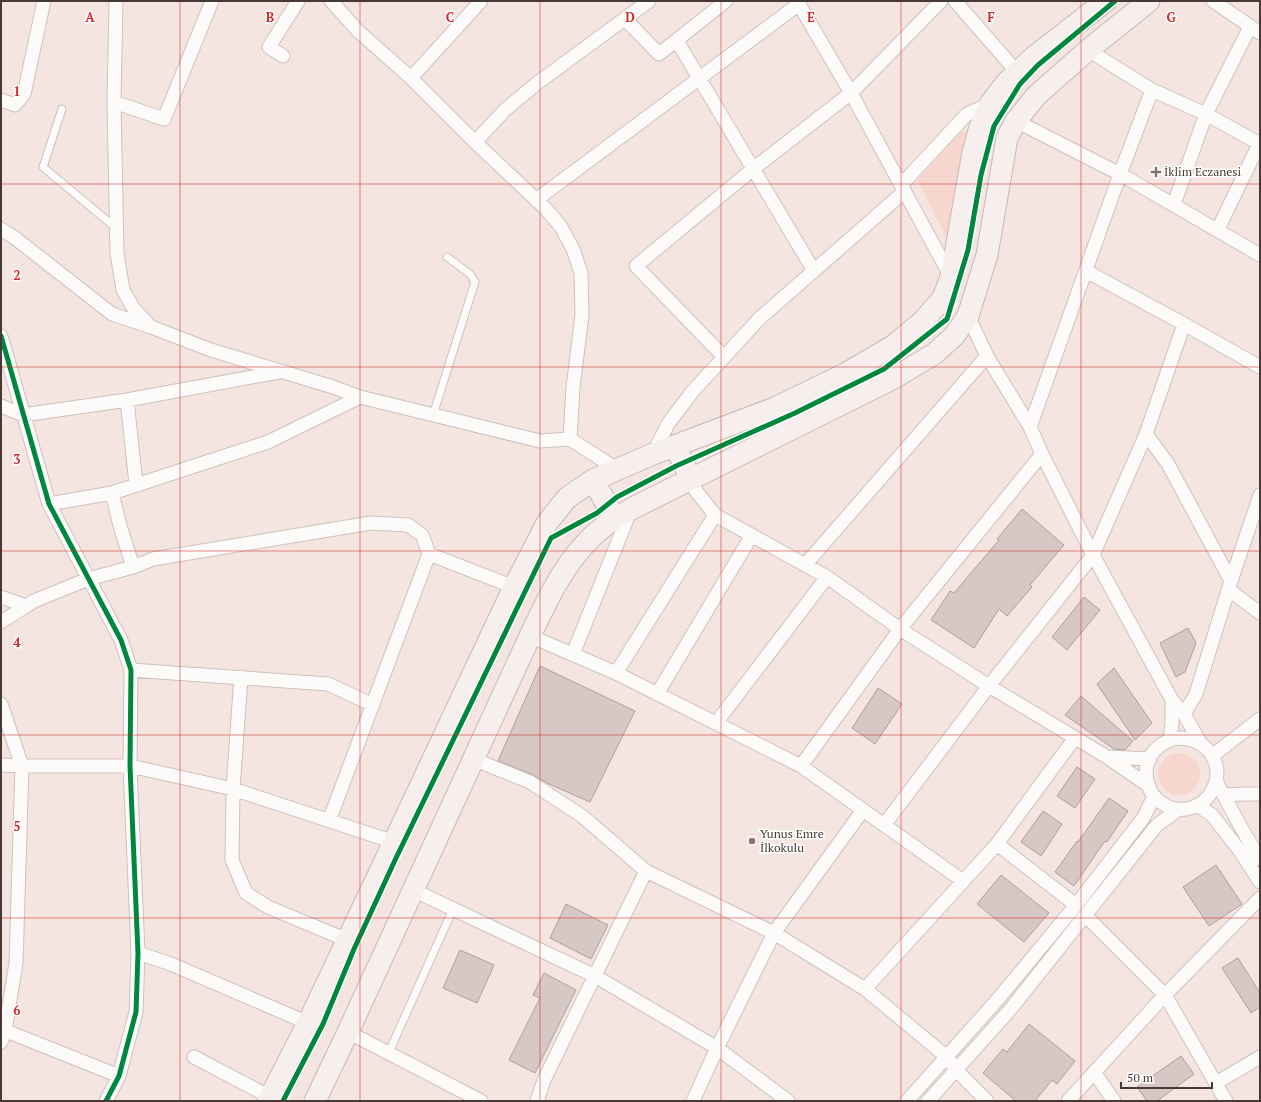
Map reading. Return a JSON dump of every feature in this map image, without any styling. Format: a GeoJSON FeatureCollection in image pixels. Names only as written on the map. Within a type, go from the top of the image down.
{"type":"FeatureCollection","features":[{"type":"Feature","properties":{"kind":"main road"},"geometry":{"type":"LineString","coordinates":[[269,1099],[308,1023],[514,587],[547,523],[567,498],[593,480],[653,454],[775,408],[845,374],[892,346],[926,318],[943,298],[951,277],[973,152],[980,127],[990,104],[1006,83],[1035,56],[1106,1]]}},
{"type":"Feature","properties":{"kind":"main road"},"geometry":{"type":"LineString","coordinates":[[315,1101],[530,636],[552,589],[563,571],[588,540],[604,526],[623,514],[894,378],[934,354],[948,342],[968,316],[984,264],[1007,138],[1016,122],[1036,96],[1088,50],[1149,1]]}},
{"type":"Feature","properties":{"kind":"main road"},"geometry":{"type":"LineString","coordinates":[[955,254],[984,264]]}},
{"type":"Feature","properties":{"kind":"main road"},"geometry":{"type":"LineString","coordinates":[[926,318],[948,342]]}},
{"type":"Feature","properties":{"kind":"main road"},"geometry":{"type":"LineString","coordinates":[[675,446],[691,479]]}},
{"type":"Feature","properties":{"kind":"main road"},"geometry":{"type":"LineString","coordinates":[[593,480],[623,514]]}},
{"type":"Feature","properties":{"kind":"street"},"geometry":{"type":"LineString","coordinates":[[1,100],[15,105],[24,94],[44,1]]}},
{"type":"Feature","properties":{"kind":"street"},"geometry":{"type":"LineString","coordinates":[[116,1],[114,102],[117,253],[123,290],[134,309],[151,327]]}},
{"type":"Feature","properties":{"kind":"street"},"geometry":{"type":"LineString","coordinates":[[114,102],[164,119],[212,1]]}},
{"type":"Feature","properties":{"kind":"street"},"geometry":{"type":"LineString","coordinates":[[283,56],[269,47],[298,1]]}},
{"type":"Feature","properties":{"kind":"street"},"geometry":{"type":"LineString","coordinates":[[331,1],[358,31],[411,78],[475,142],[547,210],[561,227],[574,249],[581,272],[582,315],[573,388],[570,439]]}},
{"type":"Feature","properties":{"kind":"street"},"geometry":{"type":"LineString","coordinates":[[411,78],[481,1]]}},
{"type":"Feature","properties":{"kind":"street"},"geometry":{"type":"LineString","coordinates":[[475,142],[505,110],[649,1]]}},
{"type":"Feature","properties":{"kind":"street"},"geometry":{"type":"LineString","coordinates":[[625,19],[659,54],[726,1]]}},
{"type":"Feature","properties":{"kind":"street"},"geometry":{"type":"LineString","coordinates":[[724,357],[636,266],[753,169],[851,93],[941,1]]}},
{"type":"Feature","properties":{"kind":"street"},"geometry":{"type":"LineString","coordinates":[[955,1],[1017,72]]}},
{"type":"Feature","properties":{"kind":"street"},"geometry":{"type":"LineString","coordinates":[[1174,204],[1206,114],[1255,30],[1213,1]]}},
{"type":"Feature","properties":{"kind":"street"},"geometry":{"type":"LineString","coordinates":[[536,200],[798,2],[851,93],[951,277]]}},
{"type":"Feature","properties":{"kind":"street"},"geometry":{"type":"LineString","coordinates":[[676,41],[814,271]]}},
{"type":"Feature","properties":{"kind":"street"},"geometry":{"type":"LineString","coordinates":[[1088,50],[1152,90],[1206,114],[1260,143],[1218,229]]}},
{"type":"Feature","properties":{"kind":"street"},"geometry":{"type":"LineString","coordinates":[[1030,427],[1120,174],[1152,90]]}},
{"type":"Feature","properties":{"kind":"street"},"geometry":{"type":"LineString","coordinates":[[653,454],[668,424],[692,392],[760,318],[814,271],[903,188],[967,114],[990,104]]}},
{"type":"Feature","properties":{"kind":"street"},"geometry":{"type":"LineString","coordinates":[[1016,122],[1120,174],[1218,229],[1260,255]]}},
{"type":"Feature","properties":{"kind":"street"},"geometry":{"type":"LineString","coordinates":[[1,230],[15,238],[112,314],[211,350],[360,397],[540,441],[570,439],[618,470]]}},
{"type":"Feature","properties":{"kind":"street"},"geometry":{"type":"LineString","coordinates":[[1086,271],[1260,367]]}},
{"type":"Feature","properties":{"kind":"street"},"geometry":{"type":"LineString","coordinates":[[691,479],[696,491],[715,514],[826,577],[900,628],[989,686],[1107,757],[1151,791],[1158,800],[1167,806],[1178,810],[1188,809],[1198,805],[1213,791],[1217,770],[1214,760],[1209,751],[1201,744],[1184,714],[1172,700],[1094,555],[1042,454],[1030,427],[987,356],[968,316]]}},
{"type":"Feature","properties":{"kind":"street"},"geometry":{"type":"LineString","coordinates":[[884,825],[989,686],[1094,555],[1146,434],[1184,324]]}},
{"type":"Feature","properties":{"kind":"street"},"geometry":{"type":"LineString","coordinates":[[1,336],[22,415],[49,504],[121,640],[131,670],[130,766],[138,953],[136,1012],[119,1076],[106,1101]]}},
{"type":"Feature","properties":{"kind":"street"},"geometry":{"type":"LineString","coordinates":[[805,565],[987,356]]}},
{"type":"Feature","properties":{"kind":"street"},"geometry":{"type":"LineString","coordinates":[[1,406],[22,415],[127,400],[281,372]]}},
{"type":"Feature","properties":{"kind":"street"},"geometry":{"type":"LineString","coordinates":[[49,504],[112,493],[268,442],[360,397]]}},
{"type":"Feature","properties":{"kind":"street"},"geometry":{"type":"LineString","coordinates":[[127,400],[136,484]]}},
{"type":"Feature","properties":{"kind":"street"},"geometry":{"type":"LineString","coordinates":[[1146,434],[1168,464],[1230,586],[1260,613]]}},
{"type":"Feature","properties":{"kind":"street"},"geometry":{"type":"LineString","coordinates":[[802,766],[900,628],[1042,454]]}},
{"type":"Feature","properties":{"kind":"street"},"geometry":{"type":"LineString","coordinates":[[112,493],[120,526],[133,567]]}},
{"type":"Feature","properties":{"kind":"street"},"geometry":{"type":"LineString","coordinates":[[1184,714],[1196,694],[1260,495]]}},
{"type":"Feature","properties":{"kind":"street"},"geometry":{"type":"LineString","coordinates":[[573,654],[623,514]]}},
{"type":"Feature","properties":{"kind":"street"},"geometry":{"type":"LineString","coordinates":[[616,673],[715,514]]}},
{"type":"Feature","properties":{"kind":"street"},"geometry":{"type":"LineString","coordinates":[[1,622],[34,602],[88,579],[133,567],[153,559],[371,523],[408,525],[422,535],[429,554],[329,821]]}},
{"type":"Feature","properties":{"kind":"street"},"geometry":{"type":"LineString","coordinates":[[657,694],[752,535]]}},
{"type":"Feature","properties":{"kind":"street"},"geometry":{"type":"LineString","coordinates":[[429,554],[514,587]]}},
{"type":"Feature","properties":{"kind":"street"},"geometry":{"type":"LineString","coordinates":[[716,723],[826,577]]}},
{"type":"Feature","properties":{"kind":"street"},"geometry":{"type":"LineString","coordinates":[[1,597],[26,606]]}},
{"type":"Feature","properties":{"kind":"street"},"geometry":{"type":"LineString","coordinates":[[530,636],[616,673],[802,766],[963,882]]}},
{"type":"Feature","properties":{"kind":"street"},"geometry":{"type":"LineString","coordinates":[[131,670],[328,684],[373,705]]}},
{"type":"Feature","properties":{"kind":"street"},"geometry":{"type":"LineString","coordinates":[[241,677],[232,789],[232,860],[246,894],[268,907],[347,940]]}},
{"type":"Feature","properties":{"kind":"street"},"geometry":{"type":"LineString","coordinates":[[1170,740],[1172,700]]}},
{"type":"Feature","properties":{"kind":"street"},"geometry":{"type":"LineString","coordinates":[[1,704],[22,766],[16,963],[2,1034],[119,1076]]}},
{"type":"Feature","properties":{"kind":"street"},"geometry":{"type":"LineString","coordinates":[[1212,756],[1260,719]]}},
{"type":"Feature","properties":{"kind":"street"},"geometry":{"type":"LineString","coordinates":[[866,989],[997,844],[1074,738]]}},
{"type":"Feature","properties":{"kind":"street"},"geometry":{"type":"LineString","coordinates":[[907,1101],[998,1000],[1076,905],[1144,818],[1151,791],[1146,772],[1153,752],[1170,740],[1181,738],[1201,744]]}},
{"type":"Feature","properties":{"kind":"street"},"geometry":{"type":"LineString","coordinates":[[1107,757],[1150,759]]}},
{"type":"Feature","properties":{"kind":"street"},"geometry":{"type":"LineString","coordinates":[[473,759],[530,782],[582,816],[646,870],[774,933],[866,989],[947,1057],[956,1070],[987,1101]]}},
{"type":"Feature","properties":{"kind":"street"},"geometry":{"type":"LineString","coordinates":[[1,765],[130,766],[232,789],[394,842]]}},
{"type":"Feature","properties":{"kind":"street"},"geometry":{"type":"LineString","coordinates":[[1216,781],[1241,828],[1260,859]]}},
{"type":"Feature","properties":{"kind":"street"},"geometry":{"type":"LineString","coordinates":[[1224,795],[1260,794]]}},
{"type":"Feature","properties":{"kind":"street"},"geometry":{"type":"LineString","coordinates":[[1198,805],[1212,815],[1240,851],[1260,882]]}},
{"type":"Feature","properties":{"kind":"street"},"geometry":{"type":"LineString","coordinates":[[693,1101],[717,1048],[774,933],[863,810]]}},
{"type":"Feature","properties":{"kind":"street"},"geometry":{"type":"LineString","coordinates":[[928,1101],[1009,1011],[1157,825],[1178,810]]}},
{"type":"Feature","properties":{"kind":"street"},"geometry":{"type":"LineString","coordinates":[[997,844],[1076,905]]}},
{"type":"Feature","properties":{"kind":"street"},"geometry":{"type":"LineString","coordinates":[[537,1101],[544,1080],[646,870]]}},
{"type":"Feature","properties":{"kind":"street"},"geometry":{"type":"LineString","coordinates":[[412,890],[595,976],[717,1048],[788,1101]]}},
{"type":"Feature","properties":{"kind":"street"},"geometry":{"type":"LineString","coordinates":[[1068,1101],[1165,995],[1260,898]]}},
{"type":"Feature","properties":{"kind":"street"},"geometry":{"type":"LineString","coordinates":[[1086,916],[1165,995],[1226,1101]]}},
{"type":"Feature","properties":{"kind":"street"},"geometry":{"type":"LineString","coordinates":[[138,953],[171,964],[308,1023]]}},
{"type":"Feature","properties":{"kind":"street"},"geometry":{"type":"LineString","coordinates":[[348,1032],[481,1101]]}},
{"type":"Feature","properties":{"kind":"street"},"geometry":{"type":"LineString","coordinates":[[194,1057],[269,1099]]}},
{"type":"Feature","properties":{"kind":"street"},"geometry":{"type":"LineString","coordinates":[[1216,1083],[1260,1057]]}},
{"type":"Feature","properties":{"kind":"street"},"geometry":{"type":"LineString","coordinates":[[1094,1072],[1114,1101]]}},
{"type":"Feature","properties":{"kind":"lane"},"geometry":{"type":"LineString","coordinates":[[62,109],[43,167],[116,228]]}},
{"type":"Feature","properties":{"kind":"lane"},"geometry":{"type":"LineString","coordinates":[[433,415],[475,282],[470,274],[447,257]]}},
{"type":"Feature","properties":{"kind":"lane"},"geometry":{"type":"LineString","coordinates":[[389,1052],[453,909]]}},
{"type":"Feature","properties":{"kind":"shaded area"},"geometry":{"type":"Polygon","coordinates":[[[961,131],[968,134],[949,243],[917,180],[961,131]]]}},
{"type":"Feature","properties":{"kind":"shaded area"},"geometry":{"type":"Polygon","coordinates":[[[1179,753],[1194,759],[1200,774],[1194,789],[1179,795],[1164,789],[1158,774],[1164,759],[1179,753]]]}},
{"type":"Feature","properties":{"kind":"building"},"geometry":{"type":"Polygon","coordinates":[[[1022,509],[1064,545],[1030,585],[1032,587],[1007,616],[999,609],[974,648],[931,620],[950,591],[954,593],[999,540],[997,539],[1022,509]]]}},
{"type":"Feature","properties":{"kind":"building"},"geometry":{"type":"Polygon","coordinates":[[[1084,597],[1100,610],[1067,650],[1052,637],[1084,597]]]}},
{"type":"Feature","properties":{"kind":"building"},"geometry":{"type":"Polygon","coordinates":[[[1188,628],[1196,643],[1185,672],[1176,677],[1160,643],[1188,628]]]}},
{"type":"Feature","properties":{"kind":"building"},"geometry":{"type":"Polygon","coordinates":[[[540,666],[635,711],[590,802],[547,783],[533,775],[498,761],[540,666]]]}},
{"type":"Feature","properties":{"kind":"building"},"geometry":{"type":"Polygon","coordinates":[[[1114,668],[1152,723],[1135,740],[1097,684],[1114,668]]]}},
{"type":"Feature","properties":{"kind":"building"},"geometry":{"type":"Polygon","coordinates":[[[878,688],[902,704],[875,744],[852,728],[878,688]]]}},
{"type":"Feature","properties":{"kind":"building"},"geometry":{"type":"Polygon","coordinates":[[[1081,696],[1133,741],[1125,750],[1114,749],[1065,715],[1081,696]]]}},
{"type":"Feature","properties":{"kind":"building"},"geometry":{"type":"Polygon","coordinates":[[[1077,767],[1095,779],[1075,808],[1057,796],[1077,767]]]}},
{"type":"Feature","properties":{"kind":"building"},"geometry":{"type":"Polygon","coordinates":[[[1109,798],[1128,811],[1074,886],[1055,872],[1109,798]]]}},
{"type":"Feature","properties":{"kind":"building"},"geometry":{"type":"Polygon","coordinates":[[[1043,811],[1062,824],[1041,856],[1021,842],[1043,811]]]}},
{"type":"Feature","properties":{"kind":"building"},"geometry":{"type":"Polygon","coordinates":[[[1216,865],[1242,904],[1209,926],[1183,887],[1216,865]]]}},
{"type":"Feature","properties":{"kind":"building"},"geometry":{"type":"Polygon","coordinates":[[[1001,875],[1049,913],[1024,942],[977,904],[1001,875]]]}},
{"type":"Feature","properties":{"kind":"building"},"geometry":{"type":"Polygon","coordinates":[[[566,904],[608,925],[591,959],[550,938],[566,904]]]}},
{"type":"Feature","properties":{"kind":"building"},"geometry":{"type":"Polygon","coordinates":[[[460,950],[494,965],[477,1003],[443,988],[460,950]]]}},
{"type":"Feature","properties":{"kind":"building"},"geometry":{"type":"Polygon","coordinates":[[[1238,958],[1260,993],[1260,1007],[1251,1013],[1222,968],[1238,958]]]}},
{"type":"Feature","properties":{"kind":"building"},"geometry":{"type":"Polygon","coordinates":[[[544,973],[576,990],[535,1073],[509,1060],[540,998],[533,995],[544,973]]]}},
{"type":"Feature","properties":{"kind":"building"},"geometry":{"type":"Polygon","coordinates":[[[1029,1024],[1075,1061],[1057,1084],[1052,1080],[1035,1101],[1016,1101],[983,1073],[1003,1049],[1007,1052],[1029,1024]]]}},
{"type":"Feature","properties":{"kind":"building"},"geometry":{"type":"Polygon","coordinates":[[[1181,1056],[1194,1074],[1157,1101],[1147,1101],[1137,1087],[1181,1056]]]}},
{"type":"Feature","properties":{"kind":"cycle path"},"geometry":{"type":"LineString","coordinates":[[283,1101],[323,1024],[354,949],[396,858],[551,538],[597,513],[617,497],[676,466],[795,413],[884,369],[947,319],[968,250],[981,175],[994,126],[1020,84],[1038,65],[1115,1]]}},
{"type":"Feature","properties":{"kind":"cycle path"},"geometry":{"type":"LineString","coordinates":[[1,336],[49,504],[121,640],[131,670],[130,766],[138,953],[136,1012],[119,1076],[106,1101]]}},
{"type":"Feature","properties":{"kind":"place","name":"İklim Eczanesi"},"geometry":{"type":"Point","coordinates":[1156,172]}},
{"type":"Feature","properties":{"kind":"place","name":"Yunus Emre İlkokulu"},"geometry":{"type":"Point","coordinates":[752,841]}}]}
